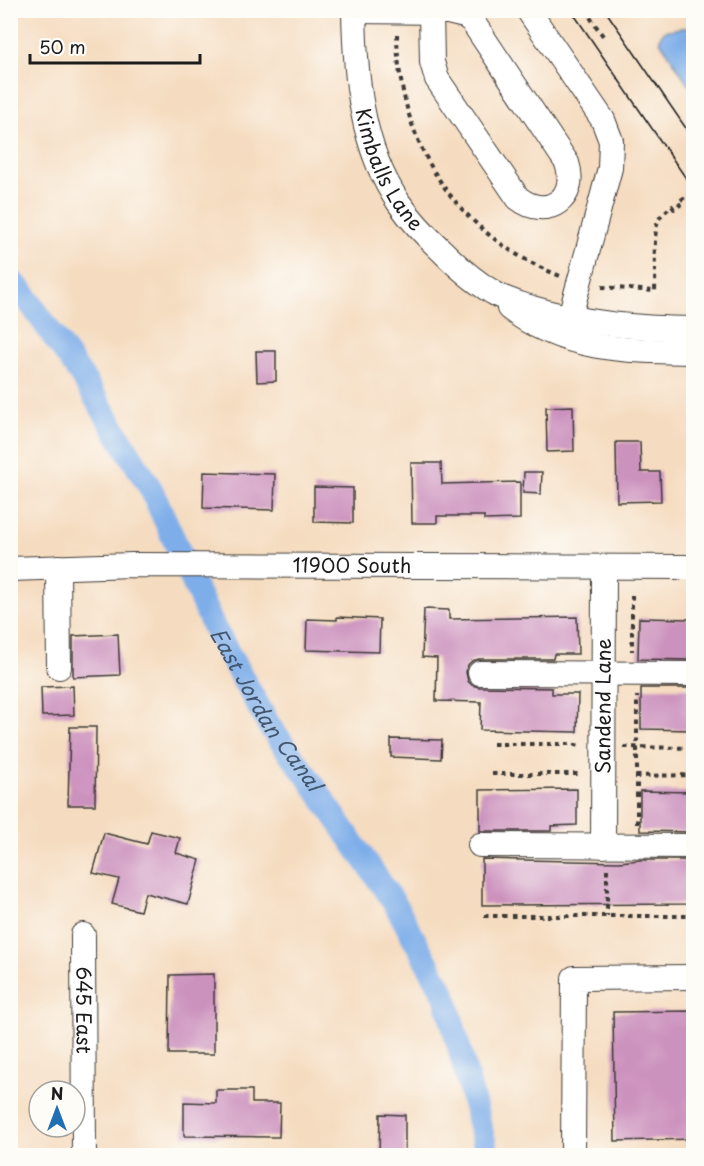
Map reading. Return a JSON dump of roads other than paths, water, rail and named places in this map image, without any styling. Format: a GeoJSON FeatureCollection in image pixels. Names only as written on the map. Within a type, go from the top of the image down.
{"type":"FeatureCollection","features":[{"type":"Feature","properties":{"kind":"street"},"geometry":{"type":"LineString","coordinates":[[528,10],[603,120],[611,141],[610,168],[572,309]]}},
{"type":"Feature","properties":{"kind":"street"},"geometry":{"type":"LineString","coordinates":[[354,11],[431,12],[457,13],[472,21],[567,163],[571,183],[561,200],[544,208],[526,204],[518,198],[441,86],[432,62],[431,12]]}},
{"type":"Feature","properties":{"kind":"street","name":"Kimballs Lane"},"geometry":{"type":"LineString","coordinates":[[354,11],[356,71],[370,139],[386,181],[397,201],[426,236],[470,276],[495,294],[552,314],[640,328],[693,329]]}},
{"type":"Feature","properties":{"kind":"street"},"geometry":{"type":"LineString","coordinates":[[495,294],[528,322],[568,340],[630,351],[693,352]]}},
{"type":"Feature","properties":{"kind":"street","name":"Kimballs Lane"},"geometry":{"type":"LineString","coordinates":[[495,294],[572,309],[624,314],[693,314]]}},
{"type":"Feature","properties":{"kind":"street"},"geometry":{"type":"LineString","coordinates":[[58,567],[59,667]]}},
{"type":"Feature","properties":{"kind":"street","name":"11900 South"},"geometry":{"type":"LineString","coordinates":[[10,569],[58,567],[693,567]]}},
{"type":"Feature","properties":{"kind":"street","name":"Sandend Lane"},"geometry":{"type":"LineString","coordinates":[[604,568],[605,854]]}},
{"type":"Feature","properties":{"kind":"street"},"geometry":{"type":"LineString","coordinates":[[480,673],[693,674]]}},
{"type":"Feature","properties":{"kind":"street"},"geometry":{"type":"LineString","coordinates":[[480,845],[605,854],[693,846]]}},
{"type":"Feature","properties":{"kind":"street","name":"645 East"},"geometry":{"type":"LineString","coordinates":[[83,935],[84,1155]]}},
{"type":"Feature","properties":{"kind":"street"},"geometry":{"type":"LineString","coordinates":[[573,1155],[574,978],[693,977]]}},
{"type":"Feature","properties":{"kind":"water"},"geometry":{"type":"Polygon","coordinates":[[[693,28],[693,91],[660,41],[664,32],[693,28]]]}},
{"type":"Feature","properties":{"kind":"waterway","name":"East Jordan Canal"},"geometry":{"type":"LineString","coordinates":[[10,280],[21,290],[85,381],[151,489],[213,626],[270,727],[307,776],[395,904],[445,995],[488,1156]]}},
{"type":"Feature","properties":{"kind":"tram line"},"geometry":{"type":"LineString","coordinates":[[571,10],[694,190]]}},
{"type":"Feature","properties":{"kind":"tram line"},"geometry":{"type":"LineString","coordinates":[[605,10],[694,140]]}}]}
